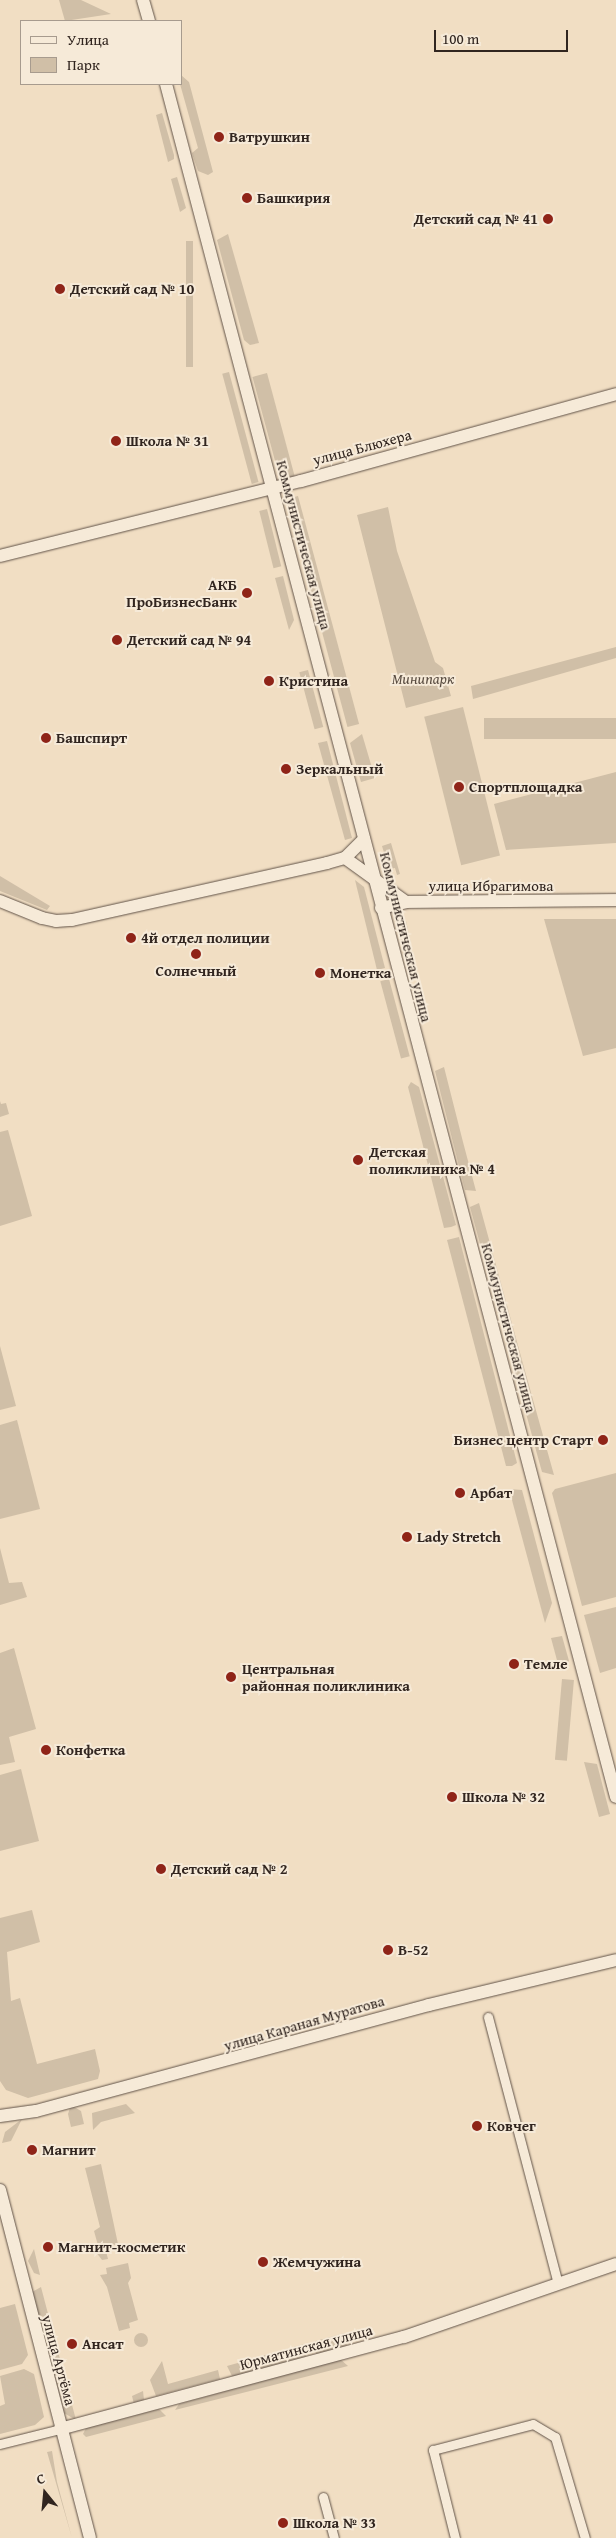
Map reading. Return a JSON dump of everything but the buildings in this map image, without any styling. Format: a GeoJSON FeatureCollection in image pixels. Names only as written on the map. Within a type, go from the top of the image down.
{"type":"FeatureCollection","features":[{"type":"Feature","properties":{"kind":"main road"},"geometry":{"type":"LineString","coordinates":[[143,0],[149,20]]}},
{"type":"Feature","properties":{"kind":"main road","name":"Коммунистическая улица"},"geometry":{"type":"LineString","coordinates":[[166,85],[616,1798]]}},
{"type":"Feature","properties":{"kind":"main road","name":"улица Блюхера"},"geometry":{"type":"LineString","coordinates":[[0,556],[271,487],[616,394]]}},
{"type":"Feature","properties":{"kind":"main road"},"geometry":{"type":"LineString","coordinates":[[0,901],[56,922],[72,920],[345,858],[364,839]]}},
{"type":"Feature","properties":{"kind":"main road"},"geometry":{"type":"LineString","coordinates":[[345,858],[374,877],[406,902]]}},
{"type":"Feature","properties":{"kind":"main road","name":"улица Ибрагимова"},"geometry":{"type":"LineString","coordinates":[[381,908],[406,902],[616,900]]}},
{"type":"Feature","properties":{"kind":"main road","name":"улица Караная Муратова"},"geometry":{"type":"LineString","coordinates":[[0,2116],[54,2107],[429,2005],[616,1960]]}},
{"type":"Feature","properties":{"kind":"main road","name":"улица Артёма"},"geometry":{"type":"LineString","coordinates":[[0,2190],[60,2429],[90,2538]]}},
{"type":"Feature","properties":{"kind":"main road","name":"Юрматинская улица"},"geometry":{"type":"LineString","coordinates":[[60,2429],[404,2338],[616,2264]]}},
{"type":"Feature","properties":{"kind":"street"},"geometry":{"type":"LineString","coordinates":[[488,2017],[558,2283]]}},
{"type":"Feature","properties":{"kind":"street"},"geometry":{"type":"LineString","coordinates":[[455,2538],[433,2450],[533,2424],[555,2437],[585,2538]]}},
{"type":"Feature","properties":{"kind":"street","name":"Юрматинская улица"},"geometry":{"type":"LineString","coordinates":[[0,2444],[60,2429]]}},
{"type":"Feature","properties":{"kind":"street"},"geometry":{"type":"LineString","coordinates":[[323,2497],[334,2538]]}},
{"type":"Feature","properties":{"kind":"green space"},"geometry":{"type":"Polygon","coordinates":[[[59,0],[81,0],[111,14],[72,20],[65,20],[59,0]]]}},
{"type":"Feature","properties":{"kind":"green space"},"geometry":{"type":"Polygon","coordinates":[[[182,76],[189,82],[213,172],[208,175],[198,171],[192,153],[198,148],[180,85],[182,85],[182,76]]]}},
{"type":"Feature","properties":{"kind":"green space"},"geometry":{"type":"Polygon","coordinates":[[[162,113],[174,155],[174,159],[168,162],[156,115],[162,113]]]}},
{"type":"Feature","properties":{"kind":"green space"},"geometry":{"type":"Polygon","coordinates":[[[177,177],[186,208],[180,212],[171,179],[177,177]]]}},
{"type":"Feature","properties":{"kind":"green space"},"geometry":{"type":"Polygon","coordinates":[[[228,234],[259,343],[250,345],[244,340],[217,240],[228,234]]]}},
{"type":"Feature","properties":{"kind":"green space"},"geometry":{"type":"Polygon","coordinates":[[[186,241],[193,241],[193,367],[186,367],[186,241]]]}},
{"type":"Feature","properties":{"kind":"green space"},"geometry":{"type":"Polygon","coordinates":[[[229,372],[259,482],[252,484],[222,374],[229,372]]]}},
{"type":"Feature","properties":{"kind":"green space"},"geometry":{"type":"Polygon","coordinates":[[[267,373],[295,476],[280,480],[253,377],[267,373]]]}},
{"type":"Feature","properties":{"kind":"green space"},"geometry":{"type":"Polygon","coordinates":[[[298,496],[359,724],[347,727],[286,499],[298,496]]]}},
{"type":"Feature","properties":{"kind":"green space","name":"Минипарк"},"geometry":{"type":"Polygon","coordinates":[[[388,507],[397,551],[435,662],[443,668],[451,696],[406,708],[357,515],[388,507]]]}},
{"type":"Feature","properties":{"kind":"green space"},"geometry":{"type":"Polygon","coordinates":[[[267,509],[281,566],[274,568],[259,511],[267,509]]]}},
{"type":"Feature","properties":{"kind":"green space"},"geometry":{"type":"Polygon","coordinates":[[[283,576],[294,620],[289,630],[275,578],[283,576]]]}},
{"type":"Feature","properties":{"kind":"green space"},"geometry":{"type":"Polygon","coordinates":[[[616,647],[616,658],[473,699],[471,686],[616,647]]]}},
{"type":"Feature","properties":{"kind":"green space"},"geometry":{"type":"Polygon","coordinates":[[[308,670],[323,727],[315,729],[299,672],[308,670]]]}},
{"type":"Feature","properties":{"kind":"green space"},"geometry":{"type":"Polygon","coordinates":[[[463,707],[500,855],[461,865],[424,717],[463,707]]]}},
{"type":"Feature","properties":{"kind":"green space"},"geometry":{"type":"Polygon","coordinates":[[[484,718],[616,718],[616,739],[484,739],[484,718]]]}},
{"type":"Feature","properties":{"kind":"green space"},"geometry":{"type":"Polygon","coordinates":[[[362,734],[375,778],[361,782],[350,743],[362,734]]]}},
{"type":"Feature","properties":{"kind":"green space"},"geometry":{"type":"Polygon","coordinates":[[[327,741],[352,838],[345,840],[318,743],[327,741]]]}},
{"type":"Feature","properties":{"kind":"green space"},"geometry":{"type":"Polygon","coordinates":[[[616,772],[616,843],[506,850],[494,804],[616,772]]]}},
{"type":"Feature","properties":{"kind":"green space"},"geometry":{"type":"Polygon","coordinates":[[[391,843],[400,874],[397,875],[395,868],[389,869],[382,846],[391,843]]]}},
{"type":"Feature","properties":{"kind":"green space"},"geometry":{"type":"Polygon","coordinates":[[[0,876],[50,906],[47,910],[0,891],[0,876]]]}},
{"type":"Feature","properties":{"kind":"green space"},"geometry":{"type":"Polygon","coordinates":[[[355,880],[364,887],[385,968],[377,970],[355,880]]]}},
{"type":"Feature","properties":{"kind":"green space"},"geometry":{"type":"Polygon","coordinates":[[[544,919],[616,919],[616,1048],[583,1056],[544,919]]]}},
{"type":"Feature","properties":{"kind":"green space"},"geometry":{"type":"Polygon","coordinates":[[[406,921],[411,943],[400,939],[398,929],[406,921]]]}},
{"type":"Feature","properties":{"kind":"green space"},"geometry":{"type":"Polygon","coordinates":[[[389,979],[410,1056],[401,1059],[380,981],[389,979]]]}},
{"type":"Feature","properties":{"kind":"green space"},"geometry":{"type":"Polygon","coordinates":[[[444,1067],[476,1191],[465,1190],[435,1071],[444,1067]]]}},
{"type":"Feature","properties":{"kind":"green space"},"geometry":{"type":"Polygon","coordinates":[[[411,1082],[419,1087],[456,1225],[451,1227],[444,1228],[408,1087],[411,1082]]]}},
{"type":"Feature","properties":{"kind":"green space"},"geometry":{"type":"Polygon","coordinates":[[[0,1101],[1,1104],[6,1103],[9,1114],[0,1117],[0,1101]]]}},
{"type":"Feature","properties":{"kind":"green space"},"geometry":{"type":"Polygon","coordinates":[[[8,1130],[32,1216],[0,1226],[0,1132],[8,1130]]]}},
{"type":"Feature","properties":{"kind":"green space"},"geometry":{"type":"Polygon","coordinates":[[[479,1203],[554,1475],[542,1472],[537,1454],[470,1207],[479,1203]]]}},
{"type":"Feature","properties":{"kind":"green space"},"geometry":{"type":"Polygon","coordinates":[[[459,1237],[517,1463],[512,1466],[506,1466],[447,1240],[459,1237]]]}},
{"type":"Feature","properties":{"kind":"green space"},"geometry":{"type":"Polygon","coordinates":[[[0,1346],[16,1406],[0,1410],[0,1346]]]}},
{"type":"Feature","properties":{"kind":"green space"},"geometry":{"type":"Polygon","coordinates":[[[17,1420],[40,1509],[0,1519],[0,1425],[17,1420]]]}},
{"type":"Feature","properties":{"kind":"green space"},"geometry":{"type":"Polygon","coordinates":[[[616,1473],[616,1597],[582,1606],[552,1493],[555,1489],[616,1473]]]}},
{"type":"Feature","properties":{"kind":"green space"},"geometry":{"type":"Polygon","coordinates":[[[509,1489],[522,1490],[552,1603],[545,1623],[509,1489]]]}},
{"type":"Feature","properties":{"kind":"green space"},"geometry":{"type":"Polygon","coordinates":[[[0,1548],[9,1583],[22,1582],[27,1597],[0,1605],[0,1548]]]}},
{"type":"Feature","properties":{"kind":"green space"},"geometry":{"type":"Polygon","coordinates":[[[616,1607],[616,1668],[600,1673],[584,1615],[616,1607]]]}},
{"type":"Feature","properties":{"kind":"green space"},"geometry":{"type":"Polygon","coordinates":[[[562,1636],[569,1661],[565,1665],[558,1664],[551,1638],[562,1636]]]}},
{"type":"Feature","properties":{"kind":"green space"},"geometry":{"type":"Polygon","coordinates":[[[14,1648],[36,1729],[9,1737],[15,1762],[0,1765],[0,1653],[14,1648]]]}},
{"type":"Feature","properties":{"kind":"green space"},"geometry":{"type":"Polygon","coordinates":[[[562,1679],[574,1680],[567,1761],[555,1760],[562,1679]]]}},
{"type":"Feature","properties":{"kind":"green space"},"geometry":{"type":"Polygon","coordinates":[[[584,1762],[597,1764],[610,1814],[599,1817],[584,1762]]]}},
{"type":"Feature","properties":{"kind":"green space"},"geometry":{"type":"Polygon","coordinates":[[[21,1769],[39,1841],[0,1851],[0,1775],[21,1769]]]}},
{"type":"Feature","properties":{"kind":"green space"},"geometry":{"type":"Polygon","coordinates":[[[32,1910],[40,1942],[7,1952],[11,2001],[20,1998],[37,2064],[95,2049],[100,2071],[98,2079],[28,2098],[6,2090],[0,2081],[0,1918],[32,1910]]]}},
{"type":"Feature","properties":{"kind":"green space"},"geometry":{"type":"Polygon","coordinates":[[[126,2104],[135,2113],[101,2122],[93,2130],[92,2113],[126,2104]]]}},
{"type":"Feature","properties":{"kind":"green space"},"geometry":{"type":"Polygon","coordinates":[[[71,2105],[81,2111],[84,2124],[71,2127],[68,2114],[71,2105]]]}},
{"type":"Feature","properties":{"kind":"green space"},"geometry":{"type":"Polygon","coordinates":[[[22,2119],[11,2141],[2,2143],[5,2132],[22,2119]]]}},
{"type":"Feature","properties":{"kind":"green space"},"geometry":{"type":"Polygon","coordinates":[[[101,2164],[118,2244],[105,2247],[108,2259],[102,2260],[96,2252],[99,2249],[94,2231],[100,2227],[85,2168],[101,2164]]]}},
{"type":"Feature","properties":{"kind":"green space"},"geometry":{"type":"Polygon","coordinates":[[[34,2249],[40,2275],[34,2273],[28,2261],[34,2249]]]}},
{"type":"Feature","properties":{"kind":"green space"},"geometry":{"type":"Polygon","coordinates":[[[128,2263],[131,2278],[128,2283],[138,2320],[129,2323],[130,2328],[119,2331],[107,2287],[100,2275],[107,2274],[106,2268],[128,2263]]]}},
{"type":"Feature","properties":{"kind":"green space"},"geometry":{"type":"Polygon","coordinates":[[[41,2287],[76,2420],[64,2413],[50,2367],[56,2356],[46,2319],[36,2312],[32,2292],[41,2287]]]}},
{"type":"Feature","properties":{"kind":"green space"},"geometry":{"type":"Polygon","coordinates":[[[15,2304],[28,2355],[22,2364],[0,2370],[0,2308],[15,2304]]]}},
{"type":"Feature","properties":{"kind":"green space"},"geometry":{"type":"Polygon","coordinates":[[[141,2333],[146,2335],[148,2340],[146,2345],[141,2347],[136,2345],[134,2340],[136,2335],[141,2333]]]}},
{"type":"Feature","properties":{"kind":"green space"},"geometry":{"type":"Polygon","coordinates":[[[345,2333],[347,2347],[317,2355],[312,2342],[345,2333]]]}},
{"type":"Feature","properties":{"kind":"green space"},"geometry":{"type":"Polygon","coordinates":[[[304,2344],[306,2358],[237,2378],[232,2376],[227,2366],[304,2344]]]}},
{"type":"Feature","properties":{"kind":"green space"},"geometry":{"type":"Polygon","coordinates":[[[340,2359],[348,2366],[175,2410],[179,2404],[340,2359]]]}},
{"type":"Feature","properties":{"kind":"green space"},"geometry":{"type":"Polygon","coordinates":[[[162,2361],[168,2384],[218,2370],[220,2379],[156,2396],[150,2380],[162,2361]]]}},
{"type":"Feature","properties":{"kind":"green space"},"geometry":{"type":"Polygon","coordinates":[[[24,2369],[34,2374],[44,2417],[35,2425],[0,2434],[0,2406],[5,2404],[0,2376],[24,2369]]]}},
{"type":"Feature","properties":{"kind":"green space"},"geometry":{"type":"Polygon","coordinates":[[[143,2391],[144,2400],[134,2404],[132,2396],[143,2391]]]}},
{"type":"Feature","properties":{"kind":"green space"},"geometry":{"type":"Polygon","coordinates":[[[159,2409],[166,2416],[86,2437],[83,2434],[86,2428],[159,2409]]]}},
{"type":"Feature","properties":{"kind":"green space"},"geometry":{"type":"Polygon","coordinates":[[[52,2451],[57,2482],[72,2538],[47,2452],[52,2451]]]}},
{"type":"Feature","properties":{"kind":"place","name":"Ватрушкин"},"geometry":{"type":"Point","coordinates":[219,137]}},
{"type":"Feature","properties":{"kind":"place","name":"Башкирия"},"geometry":{"type":"Point","coordinates":[247,198]}},
{"type":"Feature","properties":{"kind":"place","name":"Детский сад № 41"},"geometry":{"type":"Point","coordinates":[548,219]}},
{"type":"Feature","properties":{"kind":"place","name":"Детский сад № 10"},"geometry":{"type":"Point","coordinates":[60,289]}},
{"type":"Feature","properties":{"kind":"place","name":"Школа № 31"},"geometry":{"type":"Point","coordinates":[116,441]}},
{"type":"Feature","properties":{"kind":"place","name":"АКБ ПроБизнесБанк"},"geometry":{"type":"Point","coordinates":[247,593]}},
{"type":"Feature","properties":{"kind":"place","name":"Детский сад № 94"},"geometry":{"type":"Point","coordinates":[117,640]}},
{"type":"Feature","properties":{"kind":"place","name":"Кристина"},"geometry":{"type":"Point","coordinates":[269,681]}},
{"type":"Feature","properties":{"kind":"place","name":"Башспирт"},"geometry":{"type":"Point","coordinates":[46,738]}},
{"type":"Feature","properties":{"kind":"place","name":"Зеркальный"},"geometry":{"type":"Point","coordinates":[286,769]}},
{"type":"Feature","properties":{"kind":"place","name":"Спортплощадка"},"geometry":{"type":"Point","coordinates":[459,787]}},
{"type":"Feature","properties":{"kind":"place","name":"4й отдел полиции"},"geometry":{"type":"Point","coordinates":[131,938]}},
{"type":"Feature","properties":{"kind":"place","name":"Солнечный"},"geometry":{"type":"Point","coordinates":[196,954]}},
{"type":"Feature","properties":{"kind":"place","name":"Монетка"},"geometry":{"type":"Point","coordinates":[320,973]}},
{"type":"Feature","properties":{"kind":"place","name":"Детская поликлиника № 4"},"geometry":{"type":"Point","coordinates":[358,1160]}},
{"type":"Feature","properties":{"kind":"place","name":"Бизнес центр Старт"},"geometry":{"type":"Point","coordinates":[603,1440]}},
{"type":"Feature","properties":{"kind":"place","name":"Арбат"},"geometry":{"type":"Point","coordinates":[460,1493]}},
{"type":"Feature","properties":{"kind":"place","name":"Lady Stretch"},"geometry":{"type":"Point","coordinates":[407,1537]}},
{"type":"Feature","properties":{"kind":"place","name":"Темле"},"geometry":{"type":"Point","coordinates":[514,1664]}},
{"type":"Feature","properties":{"kind":"place","name":"Центральная районная поликлиника"},"geometry":{"type":"Point","coordinates":[231,1677]}},
{"type":"Feature","properties":{"kind":"place","name":"Конфетка"},"geometry":{"type":"Point","coordinates":[46,1750]}},
{"type":"Feature","properties":{"kind":"place","name":"Школа № 32"},"geometry":{"type":"Point","coordinates":[452,1797]}},
{"type":"Feature","properties":{"kind":"place","name":"Детский сад № 2"},"geometry":{"type":"Point","coordinates":[161,1869]}},
{"type":"Feature","properties":{"kind":"place","name":"B-52"},"geometry":{"type":"Point","coordinates":[388,1950]}},
{"type":"Feature","properties":{"kind":"place","name":"Ковчег"},"geometry":{"type":"Point","coordinates":[477,2126]}},
{"type":"Feature","properties":{"kind":"place","name":"Магнит"},"geometry":{"type":"Point","coordinates":[32,2150]}},
{"type":"Feature","properties":{"kind":"place","name":"Магнит-косметик"},"geometry":{"type":"Point","coordinates":[48,2247]}},
{"type":"Feature","properties":{"kind":"place","name":"Жемчужина"},"geometry":{"type":"Point","coordinates":[263,2262]}},
{"type":"Feature","properties":{"kind":"place","name":"Ансат"},"geometry":{"type":"Point","coordinates":[72,2344]}},
{"type":"Feature","properties":{"kind":"place","name":"Школа № 33"},"geometry":{"type":"Point","coordinates":[283,2523]}}]}
